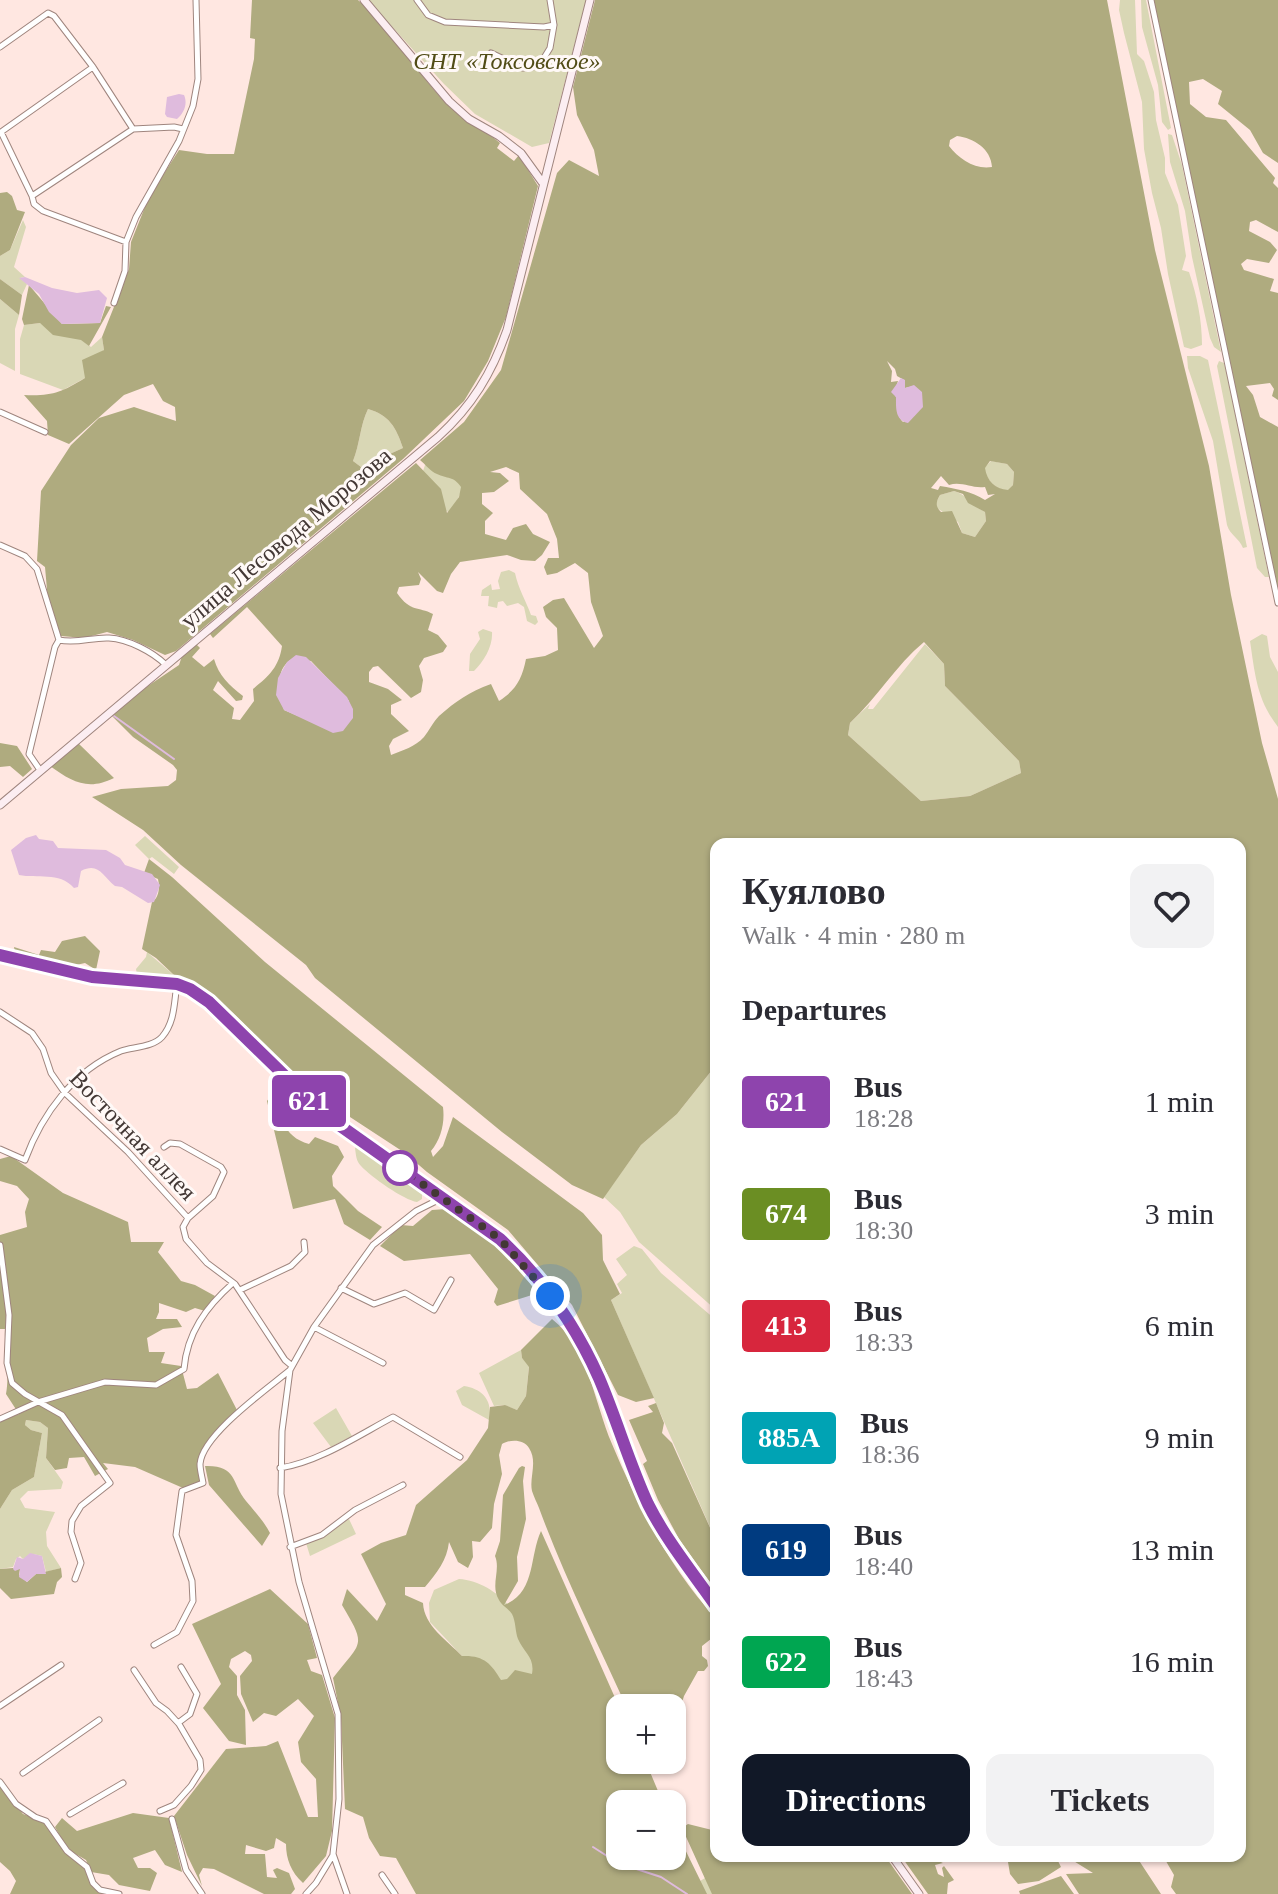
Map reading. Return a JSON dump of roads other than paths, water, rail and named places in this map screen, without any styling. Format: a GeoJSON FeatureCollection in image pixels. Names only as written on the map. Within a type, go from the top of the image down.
{"type":"FeatureCollection","features":[{"type":"Feature","properties":{"kind":"street"},"geometry":{"type":"LineString","coordinates":[[114,303],[125,271],[126,242],[193,106],[198,79],[196,0]]}},
{"type":"Feature","properties":{"kind":"street"},"geometry":{"type":"LineString","coordinates":[[364,0],[449,101],[469,119],[521,153],[542,182]]}},
{"type":"Feature","properties":{"kind":"street"},"geometry":{"type":"LineString","coordinates":[[417,0],[428,15],[445,22],[554,25]]}},
{"type":"Feature","properties":{"kind":"street"},"geometry":{"type":"LineString","coordinates":[[491,53],[523,68],[539,66],[550,48],[554,25],[550,0]]}},
{"type":"Feature","properties":{"kind":"street"},"geometry":{"type":"LineString","coordinates":[[1151,0],[1278,603]]}},
{"type":"Feature","properties":{"kind":"street","name":"улица Лесовода Морозова"},"geometry":{"type":"LineString","coordinates":[[0,805],[461,416],[496,361],[507,330],[588,2]]}},
{"type":"Feature","properties":{"kind":"street"},"geometry":{"type":"LineString","coordinates":[[0,47],[48,13],[54,16],[93,67],[133,129]]}},
{"type":"Feature","properties":{"kind":"street"},"geometry":{"type":"LineString","coordinates":[[93,67],[1,131],[34,204],[43,211],[126,242]]}},
{"type":"Feature","properties":{"kind":"street"},"geometry":{"type":"LineString","coordinates":[[32,196],[133,129],[183,129]]}},
{"type":"Feature","properties":{"kind":"street"},"geometry":{"type":"LineString","coordinates":[[0,412],[45,432]]}},
{"type":"Feature","properties":{"kind":"street"},"geometry":{"type":"LineString","coordinates":[[0,545],[25,556],[37,569],[59,640],[29,754],[40,770]]}},
{"type":"Feature","properties":{"kind":"street"},"geometry":{"type":"LineString","coordinates":[[59,640],[78,643],[101,638],[121,640],[152,654],[166,665]]}},
{"type":"Feature","properties":{"kind":"street"},"geometry":{"type":"LineString","coordinates":[[0,955],[92,977],[177,984],[190,989],[209,1002],[325,1115],[500,1239],[568,1318],[598,1378],[653,1513],[710,1597]]}},
{"type":"Feature","properties":{"kind":"street"},"geometry":{"type":"LineString","coordinates":[[0,1149],[25,1160],[47,1112],[91,1068],[112,1055],[159,1041],[169,1027],[174,1012],[177,984]]}},
{"type":"Feature","properties":{"kind":"street","name":"Восточная аллея"},"geometry":{"type":"LineString","coordinates":[[0,1012],[39,1041],[51,1073],[65,1093],[128,1152],[188,1218],[183,1227],[186,1239],[207,1263],[233,1283]]}},
{"type":"Feature","properties":{"kind":"street"},"geometry":{"type":"LineString","coordinates":[[164,1147],[170,1143],[180,1144],[221,1167],[224,1172],[213,1196],[188,1218]]}},
{"type":"Feature","properties":{"kind":"street"},"geometry":{"type":"LineString","coordinates":[[154,1645],[177,1632],[193,1601],[192,1581],[176,1535],[176,1526],[182,1491],[203,1483],[200,1464],[206,1448],[219,1431],[290,1367],[314,1327],[374,1244],[416,1211],[442,1198]]}},
{"type":"Feature","properties":{"kind":"street"},"geometry":{"type":"LineString","coordinates":[[240,1290],[291,1266],[305,1252],[304,1242]]}},
{"type":"Feature","properties":{"kind":"street"},"geometry":{"type":"LineString","coordinates":[[0,1245],[9,1315],[7,1363],[12,1383],[66,1419],[110,1483],[81,1506],[72,1521],[71,1532],[81,1563],[75,1579]]}},
{"type":"Feature","properties":{"kind":"street"},"geometry":{"type":"LineString","coordinates":[[341,1288],[374,1304],[405,1293],[434,1310],[451,1280]]}},
{"type":"Feature","properties":{"kind":"street"},"geometry":{"type":"LineString","coordinates":[[0,1419],[38,1402],[105,1382],[156,1385],[168,1380],[184,1369],[185,1347],[200,1319],[233,1283],[290,1367],[280,1468],[281,1494],[290,1547],[339,1721],[339,1799],[333,1854],[306,1894]]}},
{"type":"Feature","properties":{"kind":"street"},"geometry":{"type":"LineString","coordinates":[[314,1327],[383,1363]]}},
{"type":"Feature","properties":{"kind":"street"},"geometry":{"type":"LineString","coordinates":[[280,1468],[323,1453],[393,1417],[460,1457]]}},
{"type":"Feature","properties":{"kind":"street"},"geometry":{"type":"LineString","coordinates":[[290,1547],[322,1535],[355,1510],[403,1485]]}},
{"type":"Feature","properties":{"kind":"street"},"geometry":{"type":"LineString","coordinates":[[0,1706],[61,1665]]}},
{"type":"Feature","properties":{"kind":"street"},"geometry":{"type":"LineString","coordinates":[[178,1723],[190,1714],[197,1694],[181,1667]]}},
{"type":"Feature","properties":{"kind":"street"},"geometry":{"type":"LineString","coordinates":[[134,1670],[156,1703],[178,1723],[200,1760],[201,1770],[191,1786],[174,1805],[160,1811]]}},
{"type":"Feature","properties":{"kind":"street"},"geometry":{"type":"LineString","coordinates":[[23,1773],[99,1720]]}},
{"type":"Feature","properties":{"kind":"street"},"geometry":{"type":"LineString","coordinates":[[0,1782],[24,1810],[46,1821],[67,1851],[87,1867],[93,1883],[100,1890],[119,1894]]}},
{"type":"Feature","properties":{"kind":"street"},"geometry":{"type":"LineString","coordinates":[[70,1814],[123,1783]]}},
{"type":"Feature","properties":{"kind":"street"},"geometry":{"type":"LineString","coordinates":[[172,1819],[186,1870],[202,1894]]}},
{"type":"Feature","properties":{"kind":"street"},"geometry":{"type":"LineString","coordinates":[[333,1854],[347,1894]]}},
{"type":"Feature","properties":{"kind":"street"},"geometry":{"type":"LineString","coordinates":[[896,1862],[919,1894]]}},
{"type":"Feature","properties":{"kind":"street"},"geometry":{"type":"LineString","coordinates":[[382,1875],[395,1894]]}},
{"type":"Feature","properties":{"kind":"street"},"geometry":{"type":"LineString","coordinates":[[314,1894],[316,1883]]}},
{"type":"Feature","properties":{"kind":"waterway"},"geometry":{"type":"LineString","coordinates":[[114,716],[174,759]]}},
{"type":"Feature","properties":{"kind":"waterway"},"geometry":{"type":"LineString","coordinates":[[593,1847],[618,1863],[661,1877],[687,1894]]}},
{"type":"Feature","properties":{"kind":"park label","name":"СНТ «Токсовское»"},"geometry":{"type":"Point","coordinates":[507,61]}}]}
